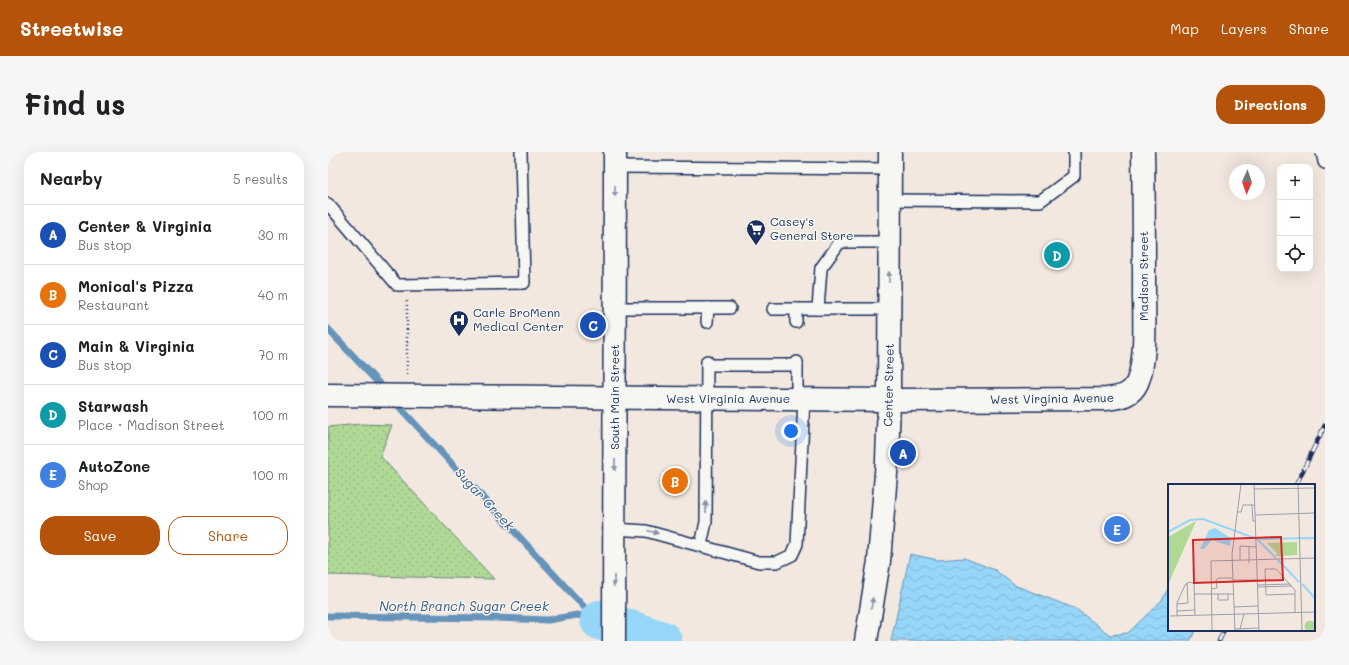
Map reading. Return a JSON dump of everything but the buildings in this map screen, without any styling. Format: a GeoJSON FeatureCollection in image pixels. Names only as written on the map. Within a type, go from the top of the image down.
{"type":"FeatureCollection","features":[{"type":"Feature","properties":{"kind":"street","name":"Madison Street"},"geometry":{"type":"LineString","coordinates":[[1127,395],[1136,384],[1142,364],[1144,327],[1144,152]]}},
{"type":"Feature","properties":{"kind":"street","name":"South Main Street"},"geometry":{"type":"LineString","coordinates":[[614,641],[615,159]]}},
{"type":"Feature","properties":{"kind":"street","name":"Center Street"},"geometry":{"type":"LineString","coordinates":[[866,641],[879,561],[887,461],[889,400],[890,160]]}},
{"type":"Feature","properties":{"kind":"street","name":"West Virginia Avenue"},"geometry":{"type":"LineString","coordinates":[[330,395],[889,400],[1107,399],[1119,398],[1127,395]]}},
{"type":"Feature","properties":{"kind":"lane"},"geometry":{"type":"LineString","coordinates":[[328,204],[397,284],[524,283],[521,152]]}},
{"type":"Feature","properties":{"kind":"lane"},"geometry":{"type":"LineString","coordinates":[[889,200],[1040,201],[1074,176],[1074,152]]}},
{"type":"Feature","properties":{"kind":"lane"},"geometry":{"type":"LineString","coordinates":[[1322,152],[1325,164]]}},
{"type":"Feature","properties":{"kind":"lane"},"geometry":{"type":"LineString","coordinates":[[615,159],[890,160]]}},
{"type":"Feature","properties":{"kind":"lane"},"geometry":{"type":"LineString","coordinates":[[818,309],[821,268],[840,242],[890,242]]}},
{"type":"Feature","properties":{"kind":"lane"},"geometry":{"type":"LineString","coordinates":[[615,308],[730,308]]}},
{"type":"Feature","properties":{"kind":"lane"},"geometry":{"type":"LineString","coordinates":[[707,322],[708,308]]}},
{"type":"Feature","properties":{"kind":"lane"},"geometry":{"type":"LineString","coordinates":[[773,309],[889,309]]}},
{"type":"Feature","properties":{"kind":"lane"},"geometry":{"type":"LineString","coordinates":[[796,309],[796,322]]}},
{"type":"Feature","properties":{"kind":"lane"},"geometry":{"type":"LineString","coordinates":[[614,536],[646,530],[759,562],[777,562],[792,555],[797,544],[800,400],[797,364],[707,363],[706,522],[701,545]]}},
{"type":"Feature","properties":{"kind":"path"},"geometry":{"type":"LineString","coordinates":[[406,375],[408,284]]}},
{"type":"Feature","properties":{"kind":"green space"},"geometry":{"type":"Polygon","coordinates":[[[361,424],[392,425],[380,456],[494,579],[328,575],[328,427],[361,424]]]}},
{"type":"Feature","properties":{"kind":"water"},"geometry":{"type":"Polygon","coordinates":[[[910,554],[938,560],[964,558],[995,570],[1014,585],[1076,609],[1110,635],[1128,633],[1162,600],[1168,589],[1168,631],[1195,631],[1190,641],[891,641],[910,554]]]}},
{"type":"Feature","properties":{"kind":"waterway","name":"Sugar Creek"},"geometry":{"type":"LineString","coordinates":[[328,329],[385,390]]}},
{"type":"Feature","properties":{"kind":"waterway","name":"Sugar Creek"},"geometry":{"type":"LineString","coordinates":[[393,400],[585,608],[600,620]]}},
{"type":"Feature","properties":{"kind":"waterway","name":"North Branch Sugar Creek"},"geometry":{"type":"LineString","coordinates":[[328,616],[548,620],[577,615],[598,619]]}},
{"type":"Feature","properties":{"kind":"waterway","name":"Sugar Creek"},"geometry":{"type":"LineString","coordinates":[[600,620],[662,641]]}},
{"type":"Feature","properties":{"kind":"railway"},"geometry":{"type":"LineString","coordinates":[[1296,484],[1325,425]]}},
{"type":"Feature","properties":{"kind":"railway"},"geometry":{"type":"LineString","coordinates":[[1219,641],[1224,631]]}},
{"type":"Feature","properties":{"kind":"place","name":"Casey's General Store"},"geometry":{"type":"Point","coordinates":[756,246]}},
{"type":"Feature","properties":{"kind":"place","name":"Starwash"},"geometry":{"type":"Point","coordinates":[1057,255]}},
{"type":"Feature","properties":{"kind":"place","name":"Main & Virginia"},"geometry":{"type":"Point","coordinates":[593,325]}},
{"type":"Feature","properties":{"kind":"place","name":"Carle BroMenn Medical Center"},"geometry":{"type":"Point","coordinates":[459,337]}},
{"type":"Feature","properties":{"kind":"place","name":"Center & Virginia"},"geometry":{"type":"Point","coordinates":[903,453]}},
{"type":"Feature","properties":{"kind":"place","name":"Monical's Pizza"},"geometry":{"type":"Point","coordinates":[675,481]}},
{"type":"Feature","properties":{"kind":"place","name":"AutoZone"},"geometry":{"type":"Point","coordinates":[1117,529]}}]}
